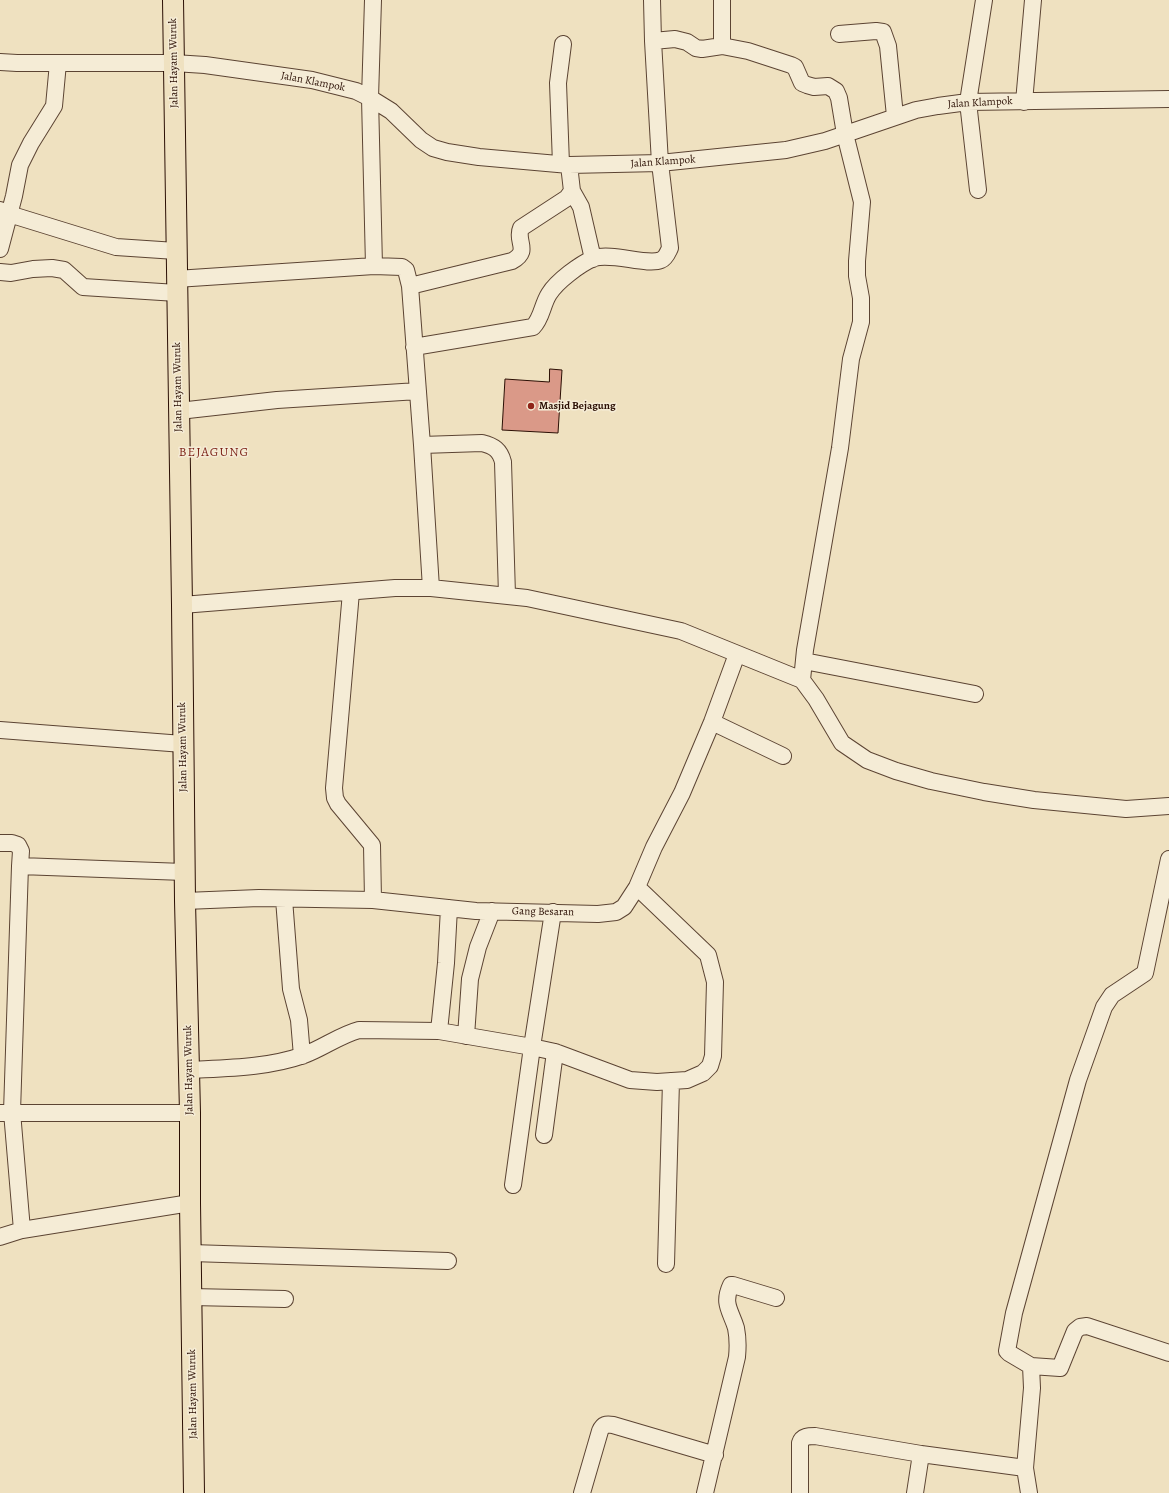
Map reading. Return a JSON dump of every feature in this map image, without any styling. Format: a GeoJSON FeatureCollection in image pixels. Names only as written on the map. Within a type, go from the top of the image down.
{"type":"FeatureCollection","features":[{"type":"Feature","properties":{"kind":"main road","name":"Jalan Hayam Wuruk"},"geometry":{"type":"LineString","coordinates":[[173,0],[182,605],[184,872],[190,1113],[194,1493]]}},
{"type":"Feature","properties":{"kind":"street"},"geometry":{"type":"LineString","coordinates":[[374,0],[370,98],[374,266]]}},
{"type":"Feature","properties":{"kind":"street"},"geometry":{"type":"LineString","coordinates":[[414,347],[533,327],[537,323],[548,294],[556,284],[565,276],[594,259],[604,257],[652,262],[661,260],[666,256],[670,248],[660,163],[652,0]]}},
{"type":"Feature","properties":{"kind":"street"},"geometry":{"type":"LineString","coordinates":[[722,0],[722,46]]}},
{"type":"Feature","properties":{"kind":"street"},"geometry":{"type":"LineString","coordinates":[[978,190],[968,102],[984,0]]}},
{"type":"Feature","properties":{"kind":"street"},"geometry":{"type":"LineString","coordinates":[[1024,102],[1033,0]]}},
{"type":"Feature","properties":{"kind":"street"},"geometry":{"type":"LineString","coordinates":[[839,34],[876,31],[883,32],[888,46],[895,116]]}},
{"type":"Feature","properties":{"kind":"street"},"geometry":{"type":"LineString","coordinates":[[653,41],[675,39],[687,42],[699,49],[722,46],[748,51],[791,65],[795,67],[802,83],[807,86],[828,86],[836,91],[841,104],[845,134],[862,202],[856,261],[861,298],[860,322],[851,359],[840,448],[802,680]]}},
{"type":"Feature","properties":{"kind":"street"},"geometry":{"type":"LineString","coordinates":[[563,44],[558,83],[565,164],[572,191],[581,207],[594,259]]}},
{"type":"Feature","properties":{"kind":"street","name":"Jalan Klampok"},"geometry":{"type":"LineString","coordinates":[[0,62],[174,64],[228,68],[312,80],[356,91],[370,98],[391,111],[421,140],[432,148],[446,152],[478,157],[565,164],[660,163],[786,150],[805,147],[895,116],[938,106],[968,102],[1169,99]]}},
{"type":"Feature","properties":{"kind":"street"},"geometry":{"type":"LineString","coordinates":[[0,249],[4,212],[14,196],[20,165],[54,106],[58,63]]}},
{"type":"Feature","properties":{"kind":"street"},"geometry":{"type":"LineString","coordinates":[[410,286],[512,261],[518,258],[522,252],[521,228],[567,198],[572,191]]}},
{"type":"Feature","properties":{"kind":"street"},"geometry":{"type":"LineString","coordinates":[[4,212],[116,246],[176,251]]}},
{"type":"Feature","properties":{"kind":"street"},"geometry":{"type":"LineString","coordinates":[[0,272],[11,273],[33,268],[52,268],[64,270],[83,287],[177,286],[374,266],[402,267],[406,270],[410,286],[431,588]]}},
{"type":"Feature","properties":{"kind":"street"},"geometry":{"type":"LineString","coordinates":[[179,411],[277,400],[418,391]]}},
{"type":"Feature","properties":{"kind":"street"},"geometry":{"type":"LineString","coordinates":[[422,445],[482,443],[491,445],[497,449],[501,455],[503,462],[507,595]]}},
{"type":"Feature","properties":{"kind":"street"},"geometry":{"type":"LineString","coordinates":[[182,605],[395,588],[431,588],[527,598],[681,632],[802,680],[816,699],[842,744],[867,760],[896,771],[931,781],[984,792],[1034,800],[1126,809],[1168,810]]}},
{"type":"Feature","properties":{"kind":"street"},"geometry":{"type":"LineString","coordinates":[[350,592],[334,788],[335,798],[338,804],[372,845],[373,900]]}},
{"type":"Feature","properties":{"kind":"street","name":"Gang Besaran"},"geometry":{"type":"LineString","coordinates":[[185,901],[246,898],[373,900],[492,911],[598,914],[616,912],[624,907],[637,887],[654,847],[682,793],[712,722],[737,654]]}},
{"type":"Feature","properties":{"kind":"street"},"geometry":{"type":"LineString","coordinates":[[804,661],[975,694]]}},
{"type":"Feature","properties":{"kind":"street"},"geometry":{"type":"LineString","coordinates":[[712,722],[783,756]]}},
{"type":"Feature","properties":{"kind":"street"},"geometry":{"type":"LineString","coordinates":[[0,730],[183,744]]}},
{"type":"Feature","properties":{"kind":"street"},"geometry":{"type":"LineString","coordinates":[[0,843],[12,843],[18,846],[21,851],[6,1113],[22,1230]]}},
{"type":"Feature","properties":{"kind":"street"},"geometry":{"type":"LineString","coordinates":[[1169,859],[1145,972],[1112,995],[1104,1007],[1078,1080],[1014,1313],[1007,1350],[1009,1353],[1031,1366],[1060,1368],[1075,1331],[1080,1327],[1086,1326],[1169,1353]]}},
{"type":"Feature","properties":{"kind":"street"},"geometry":{"type":"LineString","coordinates":[[20,866],[184,872]]}},
{"type":"Feature","properties":{"kind":"street"},"geometry":{"type":"LineString","coordinates":[[189,1070],[252,1067],[302,1056],[335,1041],[346,1033],[359,1030],[439,1031],[555,1052],[630,1080],[657,1082],[696,1078],[710,1066],[713,1056],[715,982],[708,955],[637,887]]}},
{"type":"Feature","properties":{"kind":"street"},"geometry":{"type":"LineString","coordinates":[[284,899],[292,989],[298,1020],[302,1056]]}},
{"type":"Feature","properties":{"kind":"street"},"geometry":{"type":"LineString","coordinates":[[439,1031],[449,908]]}},
{"type":"Feature","properties":{"kind":"street"},"geometry":{"type":"LineString","coordinates":[[466,1036],[470,979],[478,947],[492,911]]}},
{"type":"Feature","properties":{"kind":"street"},"geometry":{"type":"LineString","coordinates":[[513,1184],[553,912]]}},
{"type":"Feature","properties":{"kind":"street"},"geometry":{"type":"LineString","coordinates":[[544,1135],[555,1052]]}},
{"type":"Feature","properties":{"kind":"street"},"geometry":{"type":"LineString","coordinates":[[666,1264],[671,1081]]}},
{"type":"Feature","properties":{"kind":"street"},"geometry":{"type":"LineString","coordinates":[[6,1113],[190,1113]]}},
{"type":"Feature","properties":{"kind":"street"},"geometry":{"type":"LineString","coordinates":[[0,1237],[22,1230],[190,1203]]}},
{"type":"Feature","properties":{"kind":"street"},"geometry":{"type":"LineString","coordinates":[[191,1253],[448,1261]]}},
{"type":"Feature","properties":{"kind":"street"},"geometry":{"type":"LineString","coordinates":[[705,1493],[738,1350],[736,1329],[727,1305],[731,1285],[776,1298]]}},
{"type":"Feature","properties":{"kind":"street"},"geometry":{"type":"LineString","coordinates":[[191,1297],[285,1299]]}},
{"type":"Feature","properties":{"kind":"street"},"geometry":{"type":"LineString","coordinates":[[1029,1493],[1025,1468],[1032,1388],[1031,1366]]}},
{"type":"Feature","properties":{"kind":"street"},"geometry":{"type":"LineString","coordinates":[[582,1493],[600,1431],[604,1425],[613,1425],[715,1455]]}},
{"type":"Feature","properties":{"kind":"street"},"geometry":{"type":"LineString","coordinates":[[800,1493],[800,1443],[801,1440],[807,1436],[815,1436],[921,1454],[1025,1468]]}},
{"type":"Feature","properties":{"kind":"street"},"geometry":{"type":"LineString","coordinates":[[915,1493],[921,1454]]}},
{"type":"Feature","properties":{"kind":"building","name":"Masjid Bejagung"},"geometry":{"type":"Polygon","coordinates":[[[550,369],[562,370],[558,433],[502,430],[505,379],[549,382],[550,369]]]}},
{"type":"Feature","properties":{"kind":"place","name":"Masjid Bejagung"},"geometry":{"type":"Point","coordinates":[531,406]}},
{"type":"Feature","properties":{"kind":"district","name":"BEJAGUNG"},"geometry":{"type":"Point","coordinates":[214,453]}}]}
